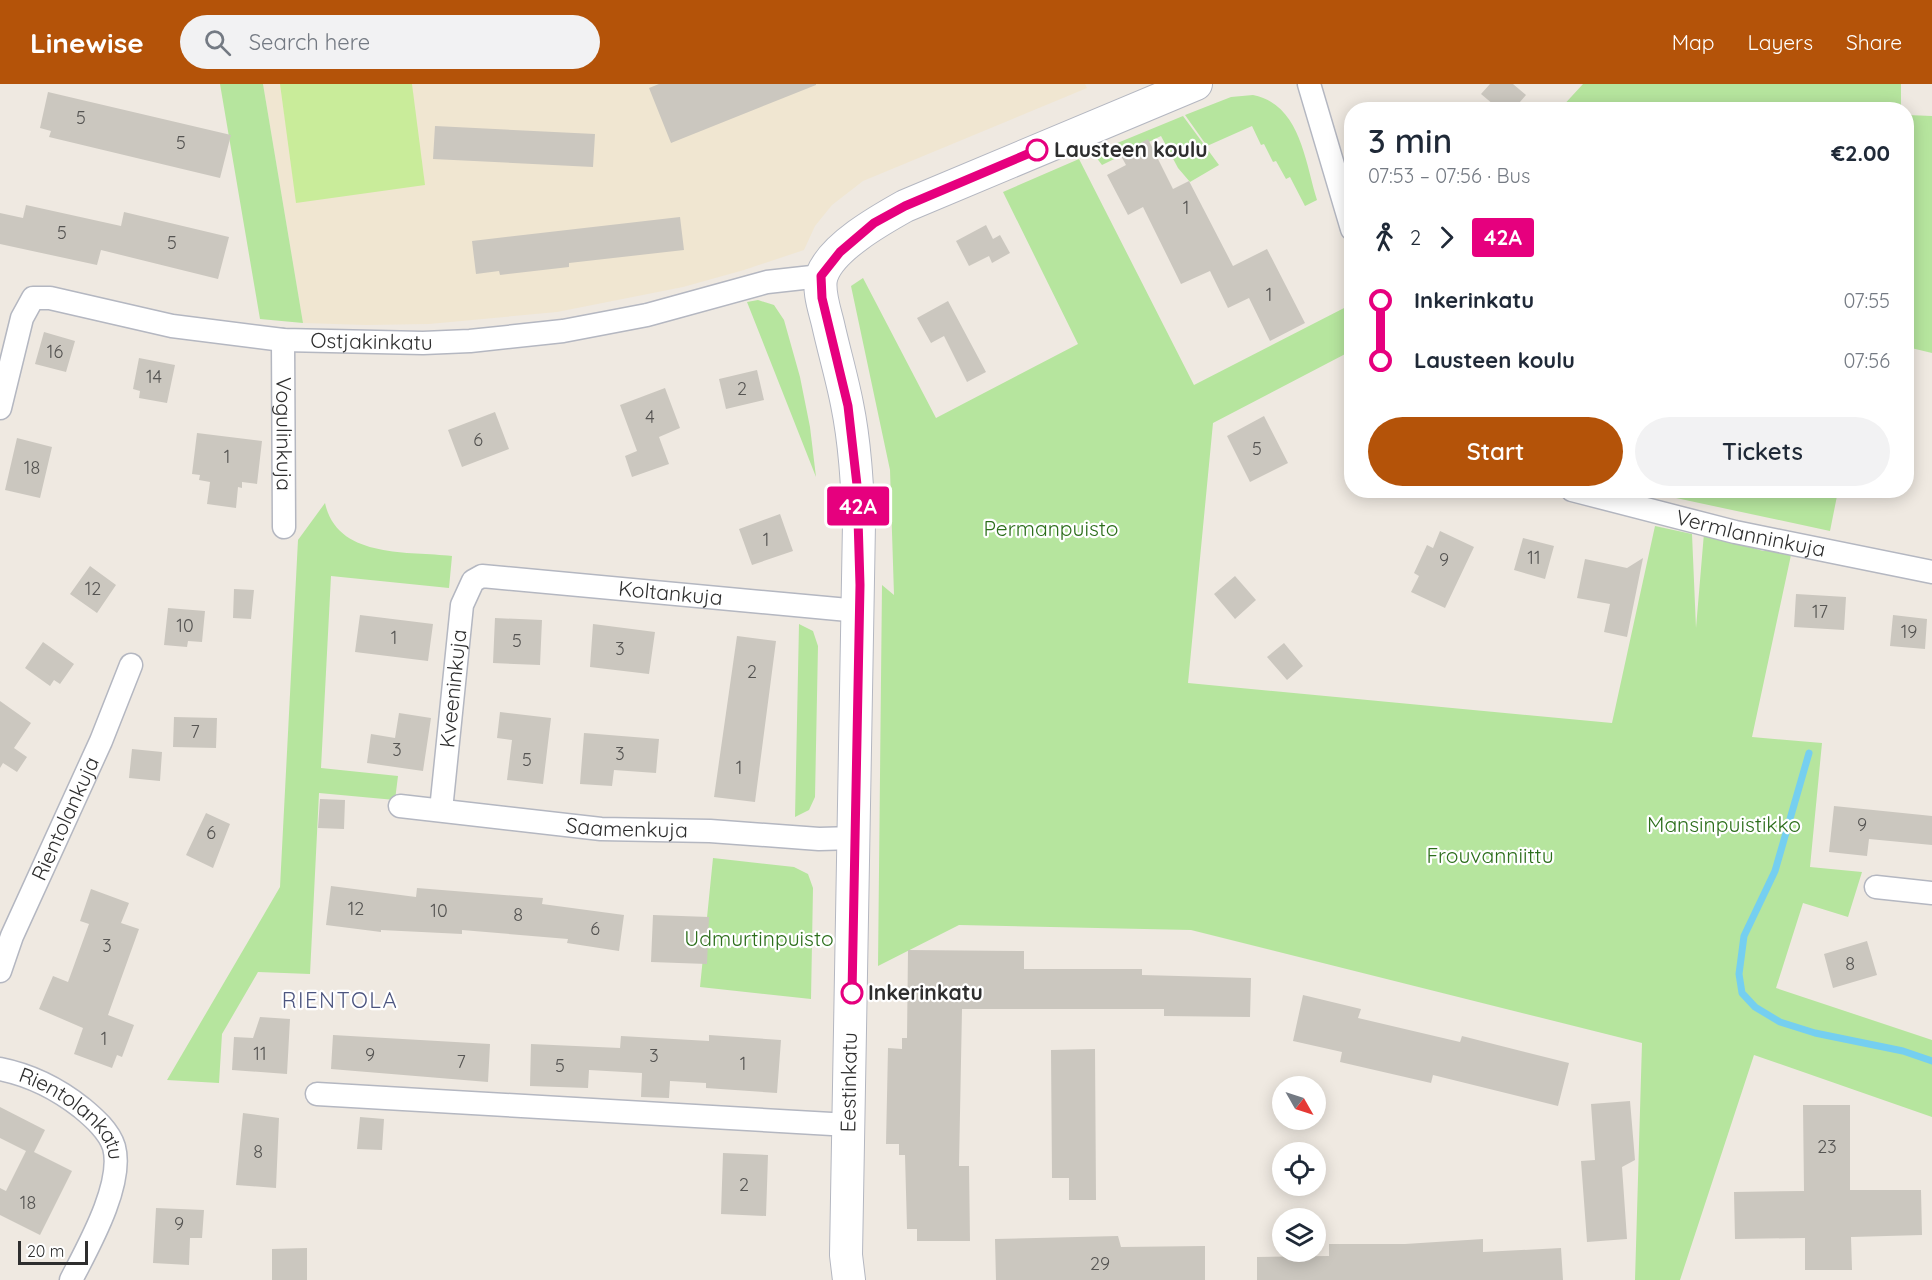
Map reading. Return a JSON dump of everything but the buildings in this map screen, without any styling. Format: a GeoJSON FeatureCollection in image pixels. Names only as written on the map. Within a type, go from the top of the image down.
{"type":"FeatureCollection","features":[{"type":"Feature","properties":{"kind":"street"},"geometry":{"type":"LineString","coordinates":[[821,276],[840,252],[857,237],[874,223],[905,206],[1196,84]]}},
{"type":"Feature","properties":{"kind":"street"},"geometry":{"type":"LineString","coordinates":[[1309,84],[1344,202]]}},
{"type":"Feature","properties":{"kind":"street","name":"Ostjakinkatu"},"geometry":{"type":"LineString","coordinates":[[0,408],[22,318],[33,298],[50,298],[172,326],[283,340],[470,342],[562,332],[647,315],[766,282],[821,276]]}},
{"type":"Feature","properties":{"kind":"street","name":"Eestinkatu"},"geometry":{"type":"LineString","coordinates":[[821,276],[822,298],[848,406],[854,448],[859,545],[846,1254],[849,1280]]}},
{"type":"Feature","properties":{"kind":"street","name":"Vogulinkuja"},"geometry":{"type":"LineString","coordinates":[[283,340],[284,527]]}},
{"type":"Feature","properties":{"kind":"street","name":"Vermlanninkuja"},"geometry":{"type":"LineString","coordinates":[[1603,498],[1735,532],[1932,572]]}},
{"type":"Feature","properties":{"kind":"street","name":"Koltankuja"},"geometry":{"type":"LineString","coordinates":[[482,576],[859,611]]}},
{"type":"Feature","properties":{"kind":"street","name":"Kveeninkuja"},"geometry":{"type":"LineString","coordinates":[[441,810],[462,605],[473,581],[482,576]]}},
{"type":"Feature","properties":{"kind":"street","name":"Rientolankuja"},"geometry":{"type":"LineString","coordinates":[[0,971],[12,936],[100,741],[131,664]]}},
{"type":"Feature","properties":{"kind":"street","name":"Saamenkuja"},"geometry":{"type":"LineString","coordinates":[[400,806],[601,830],[710,831],[819,839],[855,838]]}},
{"type":"Feature","properties":{"kind":"street"},"geometry":{"type":"LineString","coordinates":[[1876,887],[1932,893]]}},
{"type":"Feature","properties":{"kind":"street","name":"Rientolankatu"},"geometry":{"type":"LineString","coordinates":[[0,1069],[42,1083],[75,1102],[104,1129],[113,1145],[116,1162],[108,1197],[71,1280]]}},
{"type":"Feature","properties":{"kind":"street"},"geometry":{"type":"LineString","coordinates":[[317,1094],[849,1125]]}},
{"type":"Feature","properties":{"kind":"shaded area","name":"Lausteen koulu"},"geometry":{"type":"Polygon","coordinates":[[[263,84],[1085,84],[1087,88],[863,181],[832,205],[815,226],[804,250],[744,270],[683,287],[557,312],[429,324],[366,325],[303,323],[263,84]]]}},
{"type":"Feature","properties":{"kind":"green space"},"geometry":{"type":"Polygon","coordinates":[[[220,84],[263,84],[303,323],[260,319],[220,84]]]}},
{"type":"Feature","properties":{"kind":"green space"},"geometry":{"type":"Polygon","coordinates":[[[280,84],[412,84],[425,185],[296,203],[280,84]]]}},
{"type":"Feature","properties":{"kind":"green space"},"geometry":{"type":"Polygon","coordinates":[[[1583,84],[1901,84],[1901,102],[1566,102],[1583,84]]]}},
{"type":"Feature","properties":{"kind":"green space"},"geometry":{"type":"Polygon","coordinates":[[[1253,95],[1269,100],[1291,122],[1304,152],[1317,200],[1305,206],[1290,177],[1286,179],[1276,161],[1273,162],[1252,126],[1207,146],[1185,115],[1231,97],[1253,95]]]}},
{"type":"Feature","properties":{"kind":"green space"},"geometry":{"type":"Polygon","coordinates":[[[1914,115],[1932,116],[1932,353],[1914,349],[1914,115]]]}},
{"type":"Feature","properties":{"kind":"green space"},"geometry":{"type":"Polygon","coordinates":[[[1183,116],[1219,165],[1190,182],[1178,168],[1161,136],[1102,165],[1093,153],[1183,116]]]}},
{"type":"Feature","properties":{"kind":"green space"},"geometry":{"type":"Polygon","coordinates":[[[1079,159],[1194,385],[1344,308],[1344,355],[1213,423],[1188,683],[1612,723],[1655,526],[1692,534],[1696,628],[1704,533],[1763,551],[1779,551],[1791,555],[1752,737],[1822,743],[1810,867],[1862,872],[1848,917],[1803,903],[1776,988],[1932,1040],[1932,1117],[1754,1055],[1680,1280],[1635,1280],[1642,1043],[1191,930],[959,925],[878,966],[882,585],[894,595],[890,470],[851,286],[863,278],[936,418],[1078,344],[1003,192],[1079,159]]]}},
{"type":"Feature","properties":{"kind":"green space"},"geometry":{"type":"Polygon","coordinates":[[[758,300],[774,305],[784,320],[800,377],[810,427],[816,477],[747,302],[758,300]]]}},
{"type":"Feature","properties":{"kind":"green space"},"geometry":{"type":"Polygon","coordinates":[[[1676,498],[1837,498],[1830,531],[1676,498]]]}},
{"type":"Feature","properties":{"kind":"green space"},"geometry":{"type":"Polygon","coordinates":[[[325,503],[332,521],[344,534],[359,543],[376,549],[396,552],[452,556],[449,588],[331,576],[321,768],[398,776],[395,800],[319,793],[310,974],[258,972],[222,1034],[219,1083],[167,1080],[280,887],[298,540],[325,503]]]}},
{"type":"Feature","properties":{"kind":"green space"},"geometry":{"type":"Polygon","coordinates":[[[799,624],[813,631],[818,646],[815,797],[809,810],[795,817],[799,624]]]}},
{"type":"Feature","properties":{"kind":"green space","name":"Udmurtinpuisto"},"geometry":{"type":"Polygon","coordinates":[[[713,858],[794,867],[808,874],[813,888],[811,999],[700,987],[713,858]]]}},
{"type":"Feature","properties":{"kind":"waterway"},"geometry":{"type":"LineString","coordinates":[[1809,753],[1775,871],[1744,936],[1739,974],[1742,993],[1755,1007],[1780,1022],[1815,1033],[1903,1051],[1932,1061]]}},
{"type":"Feature","properties":{"kind":"bus line","name":"42A"},"geometry":{"type":"LineString","coordinates":[[852,993],[860,585],[857,485],[848,406],[822,298],[821,276],[828,264],[874,223],[905,206],[1037,150]]}},
{"type":"Feature","properties":{"kind":"place","name":"Lausteen koulu"},"geometry":{"type":"Point","coordinates":[1037,150]}},
{"type":"Feature","properties":{"kind":"place","name":"Inkerinkatu"},"geometry":{"type":"Point","coordinates":[852,993]}},
{"type":"Feature","properties":{"kind":"district","name":"RIENTOLA"},"geometry":{"type":"Point","coordinates":[340,1000]}},
{"type":"Feature","properties":{"kind":"park label","name":"Permanpuisto"},"geometry":{"type":"Point","coordinates":[1051,529]}},
{"type":"Feature","properties":{"kind":"park label","name":"Mansinpuistikko"},"geometry":{"type":"Point","coordinates":[1724,825]}},
{"type":"Feature","properties":{"kind":"park label","name":"Frouvanniittu"},"geometry":{"type":"Point","coordinates":[1490,856]}}]}
